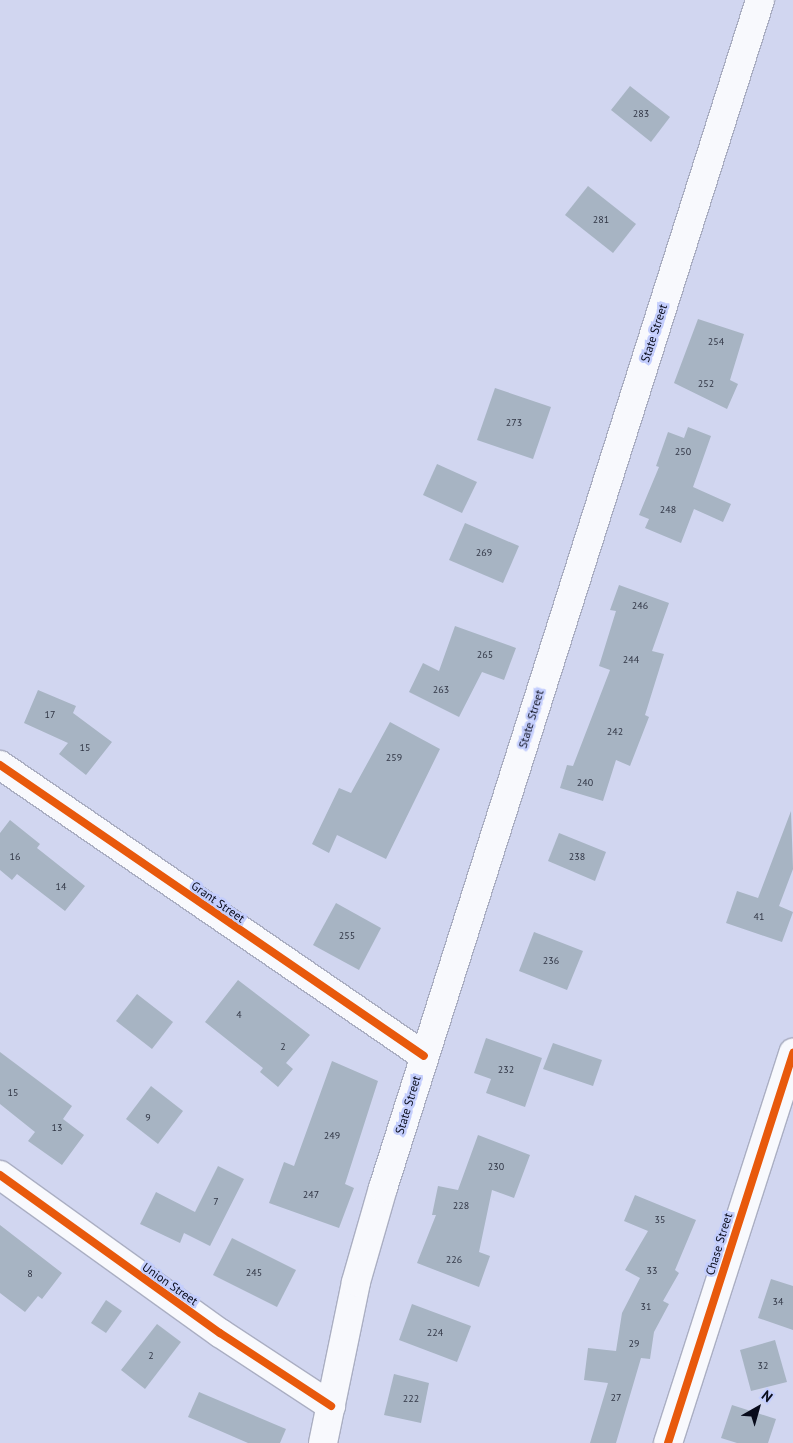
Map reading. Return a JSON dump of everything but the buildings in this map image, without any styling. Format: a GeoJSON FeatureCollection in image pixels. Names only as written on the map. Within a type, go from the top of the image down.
{"type":"FeatureCollection","features":[{"type":"Feature","properties":{"kind":"main road","name":"State Street"},"geometry":{"type":"LineString","coordinates":[[322,1443],[356,1282],[424,1056],[760,0]]}},
{"type":"Feature","properties":{"kind":"main road","name":"Grant Street"},"geometry":{"type":"LineString","coordinates":[[0,765],[424,1056]]}},
{"type":"Feature","properties":{"kind":"main road","name":"Chase Street"},"geometry":{"type":"LineString","coordinates":[[668,1443],[793,1053]]}},
{"type":"Feature","properties":{"kind":"main road","name":"Union Street"},"geometry":{"type":"LineString","coordinates":[[0,1175],[204,1322],[331,1406]]}},
{"type":"Feature","properties":{"kind":"cycle path"},"geometry":{"type":"LineString","coordinates":[[0,765],[424,1056]]}},
{"type":"Feature","properties":{"kind":"cycle path"},"geometry":{"type":"LineString","coordinates":[[668,1443],[793,1053]]}},
{"type":"Feature","properties":{"kind":"cycle path"},"geometry":{"type":"LineString","coordinates":[[0,1175],[220,1333],[331,1406]]}}]}
